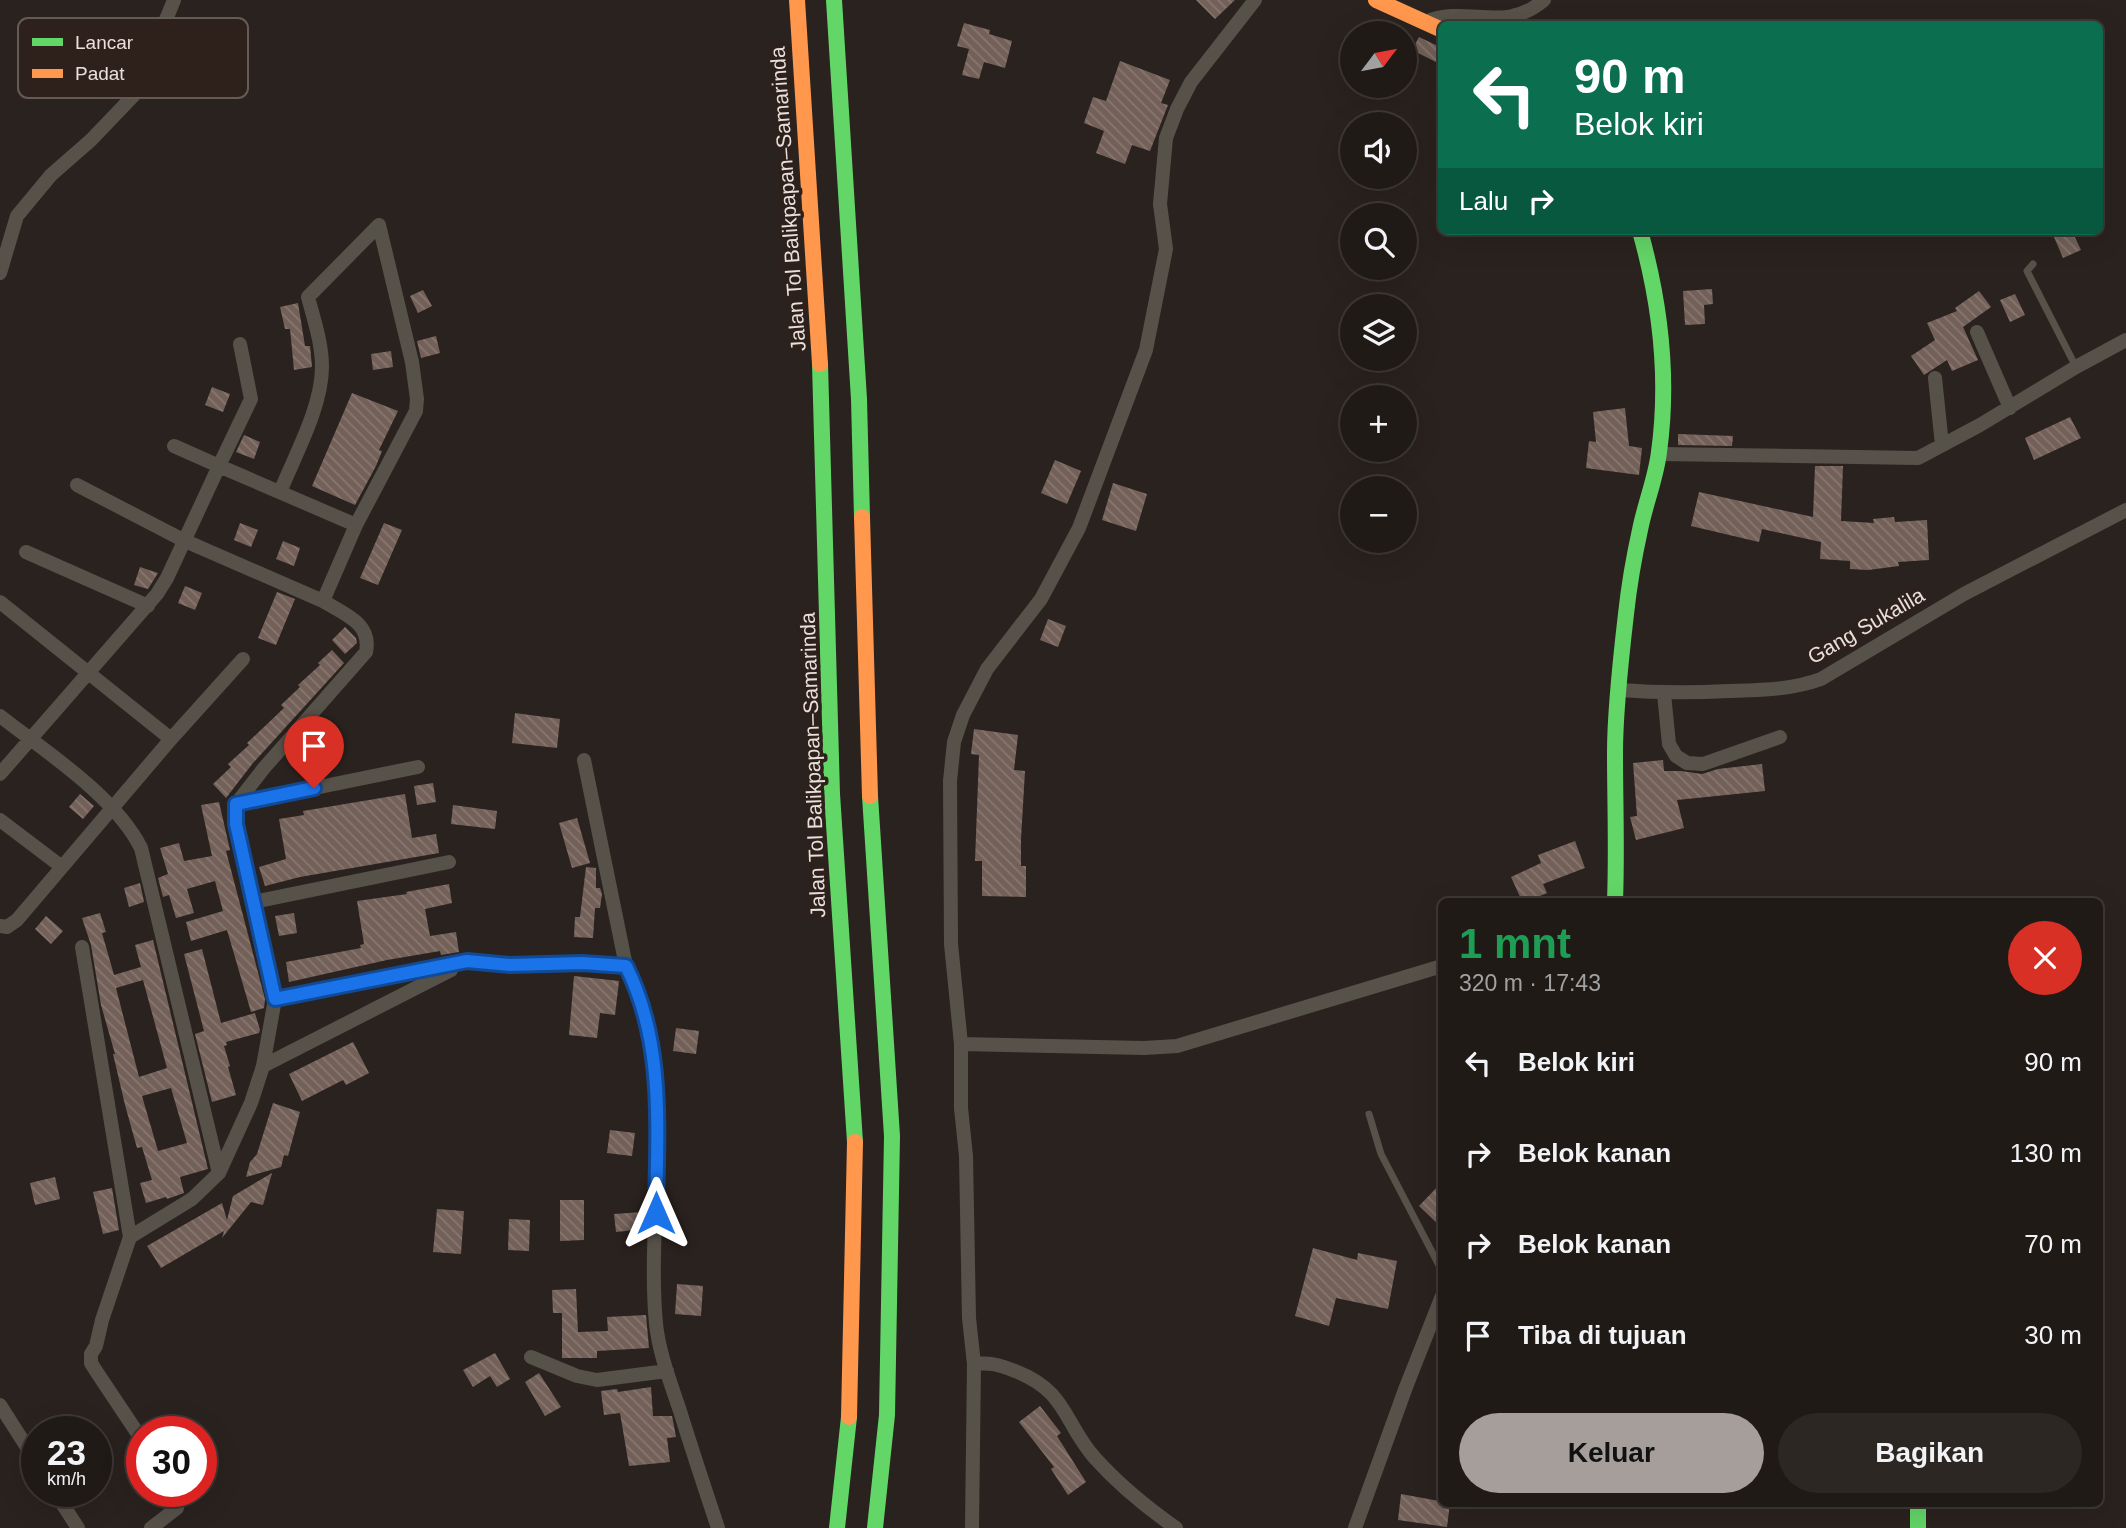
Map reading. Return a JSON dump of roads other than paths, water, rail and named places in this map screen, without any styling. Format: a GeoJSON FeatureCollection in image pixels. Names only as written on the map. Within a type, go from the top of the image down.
{"type":"FeatureCollection","features":[{"type":"Feature","properties":{"kind":"main road","name":"Jalan Tol Balikpapan–Samarinda"},"geometry":{"type":"LineString","coordinates":[[797,0],[822,401],[832,794],[855,1136],[850,1412],[837,1528]]}},
{"type":"Feature","properties":{"kind":"main road"},"geometry":{"type":"LineString","coordinates":[[834,0],[859,399],[870,793],[892,1136],[887,1415],[875,1528]]}},
{"type":"Feature","properties":{"kind":"main road"},"geometry":{"type":"LineString","coordinates":[[1376,0],[1438,28]]}},
{"type":"Feature","properties":{"kind":"main road"},"geometry":{"type":"LineString","coordinates":[[1615,898],[1615,749],[1626,613],[1640,530],[1659,454],[1663,403],[1661,343],[1650,269],[1641,235]]}},
{"type":"Feature","properties":{"kind":"main road"},"geometry":{"type":"LineString","coordinates":[[1918,1507],[1918,1528]]}},
{"type":"Feature","properties":{"kind":"street"},"geometry":{"type":"LineString","coordinates":[[167,18],[174,0]]}},
{"type":"Feature","properties":{"kind":"street"},"geometry":{"type":"LineString","coordinates":[[972,1528],[974,1364],[969,1318],[961,1044],[951,944],[950,781],[954,742],[963,715],[987,669],[1041,599],[1079,528],[1146,350],[1166,249],[1160,204],[1166,138],[1191,82],[1255,0]]}},
{"type":"Feature","properties":{"kind":"street"},"geometry":{"type":"LineString","coordinates":[[1425,22],[1441,16],[1499,19],[1514,17],[1528,12],[1544,0]]}},
{"type":"Feature","properties":{"kind":"street"},"geometry":{"type":"LineString","coordinates":[[0,273],[17,216],[51,175],[91,140],[131,98]]}},
{"type":"Feature","properties":{"kind":"street"},"geometry":{"type":"LineString","coordinates":[[280,492],[316,405],[320,387],[322,368],[319,342],[308,297],[379,225],[412,362],[416,411],[356,525],[323,601]]}},
{"type":"Feature","properties":{"kind":"street"},"geometry":{"type":"LineString","coordinates":[[1977,332],[2010,408]]}},
{"type":"Feature","properties":{"kind":"street"},"geometry":{"type":"LineString","coordinates":[[1659,454],[1910,459],[1923,456],[2126,340]]}},
{"type":"Feature","properties":{"kind":"street"},"geometry":{"type":"LineString","coordinates":[[0,774],[87,672],[148,606],[167,578],[251,399],[240,344]]}},
{"type":"Feature","properties":{"kind":"street"},"geometry":{"type":"LineString","coordinates":[[1935,378],[1942,445]]}},
{"type":"Feature","properties":{"kind":"street"},"geometry":{"type":"LineString","coordinates":[[174,446],[356,525]]}},
{"type":"Feature","properties":{"kind":"street"},"geometry":{"type":"LineString","coordinates":[[76,485],[183,540],[323,601],[355,620],[368,640],[366,652],[264,768],[236,804],[236,824],[275,999],[263,1066],[251,1103],[219,1173],[192,1199],[130,1237]]}},
{"type":"Feature","properties":{"kind":"street","name":"Gang Sukalila"},"geometry":{"type":"LineString","coordinates":[[1620,690],[1664,694],[1783,689],[1804,685],[1831,673],[1964,594],[2126,510]]}},
{"type":"Feature","properties":{"kind":"street"},"geometry":{"type":"LineString","coordinates":[[26,552],[148,606]]}},
{"type":"Feature","properties":{"kind":"street"},"geometry":{"type":"LineString","coordinates":[[0,602],[171,738]]}},
{"type":"Feature","properties":{"kind":"street"},"geometry":{"type":"LineString","coordinates":[[0,926],[7,927],[17,920],[171,738],[243,659]]}},
{"type":"Feature","properties":{"kind":"street"},"geometry":{"type":"LineString","coordinates":[[1664,694],[1669,744],[1676,757],[1687,763],[1703,764],[1780,737]]}},
{"type":"Feature","properties":{"kind":"street"},"geometry":{"type":"LineString","coordinates":[[0,716],[113,806],[135,835],[147,867],[219,1173]]}},
{"type":"Feature","properties":{"kind":"street"},"geometry":{"type":"LineString","coordinates":[[584,760],[626,966],[637,988],[649,1031],[657,1084],[656,1326],[667,1371],[718,1528]]}},
{"type":"Feature","properties":{"kind":"street"},"geometry":{"type":"LineString","coordinates":[[236,804],[418,766]]}},
{"type":"Feature","properties":{"kind":"street"},"geometry":{"type":"LineString","coordinates":[[0,820],[62,867]]}},
{"type":"Feature","properties":{"kind":"street"},"geometry":{"type":"LineString","coordinates":[[254,902],[449,862]]}},
{"type":"Feature","properties":{"kind":"street"},"geometry":{"type":"LineString","coordinates":[[82,947],[130,1237],[96,1346],[91,1354],[91,1363],[126,1416]]}},
{"type":"Feature","properties":{"kind":"street"},"geometry":{"type":"LineString","coordinates":[[275,999],[467,961],[510,965],[582,963],[626,966]]}},
{"type":"Feature","properties":{"kind":"street"},"geometry":{"type":"LineString","coordinates":[[263,1066],[467,961]]}},
{"type":"Feature","properties":{"kind":"street"},"geometry":{"type":"LineString","coordinates":[[961,1044],[1144,1048],[1177,1046],[1438,968]]}},
{"type":"Feature","properties":{"kind":"street"},"geometry":{"type":"LineString","coordinates":[[1355,1528],[1438,1306]]}},
{"type":"Feature","properties":{"kind":"street"},"geometry":{"type":"LineString","coordinates":[[531,1357],[577,1376],[597,1380],[667,1371]]}},
{"type":"Feature","properties":{"kind":"street"},"geometry":{"type":"LineString","coordinates":[[974,1364],[992,1362],[1028,1376],[1051,1391],[1092,1455],[1148,1508],[1176,1528]]}},
{"type":"Feature","properties":{"kind":"street"},"geometry":{"type":"LineString","coordinates":[[0,1405],[21,1438]]}},
{"type":"Feature","properties":{"kind":"street"},"geometry":{"type":"LineString","coordinates":[[64,1507],[78,1528]]}},
{"type":"Feature","properties":{"kind":"street"},"geometry":{"type":"LineString","coordinates":[[151,1528],[177,1507]]}},
{"type":"Feature","properties":{"kind":"lane"},"geometry":{"type":"LineString","coordinates":[[2033,264],[2027,271],[2076,367]]}},
{"type":"Feature","properties":{"kind":"lane"},"geometry":{"type":"LineString","coordinates":[[1369,1114],[1381,1154],[1438,1263]]}}]}
